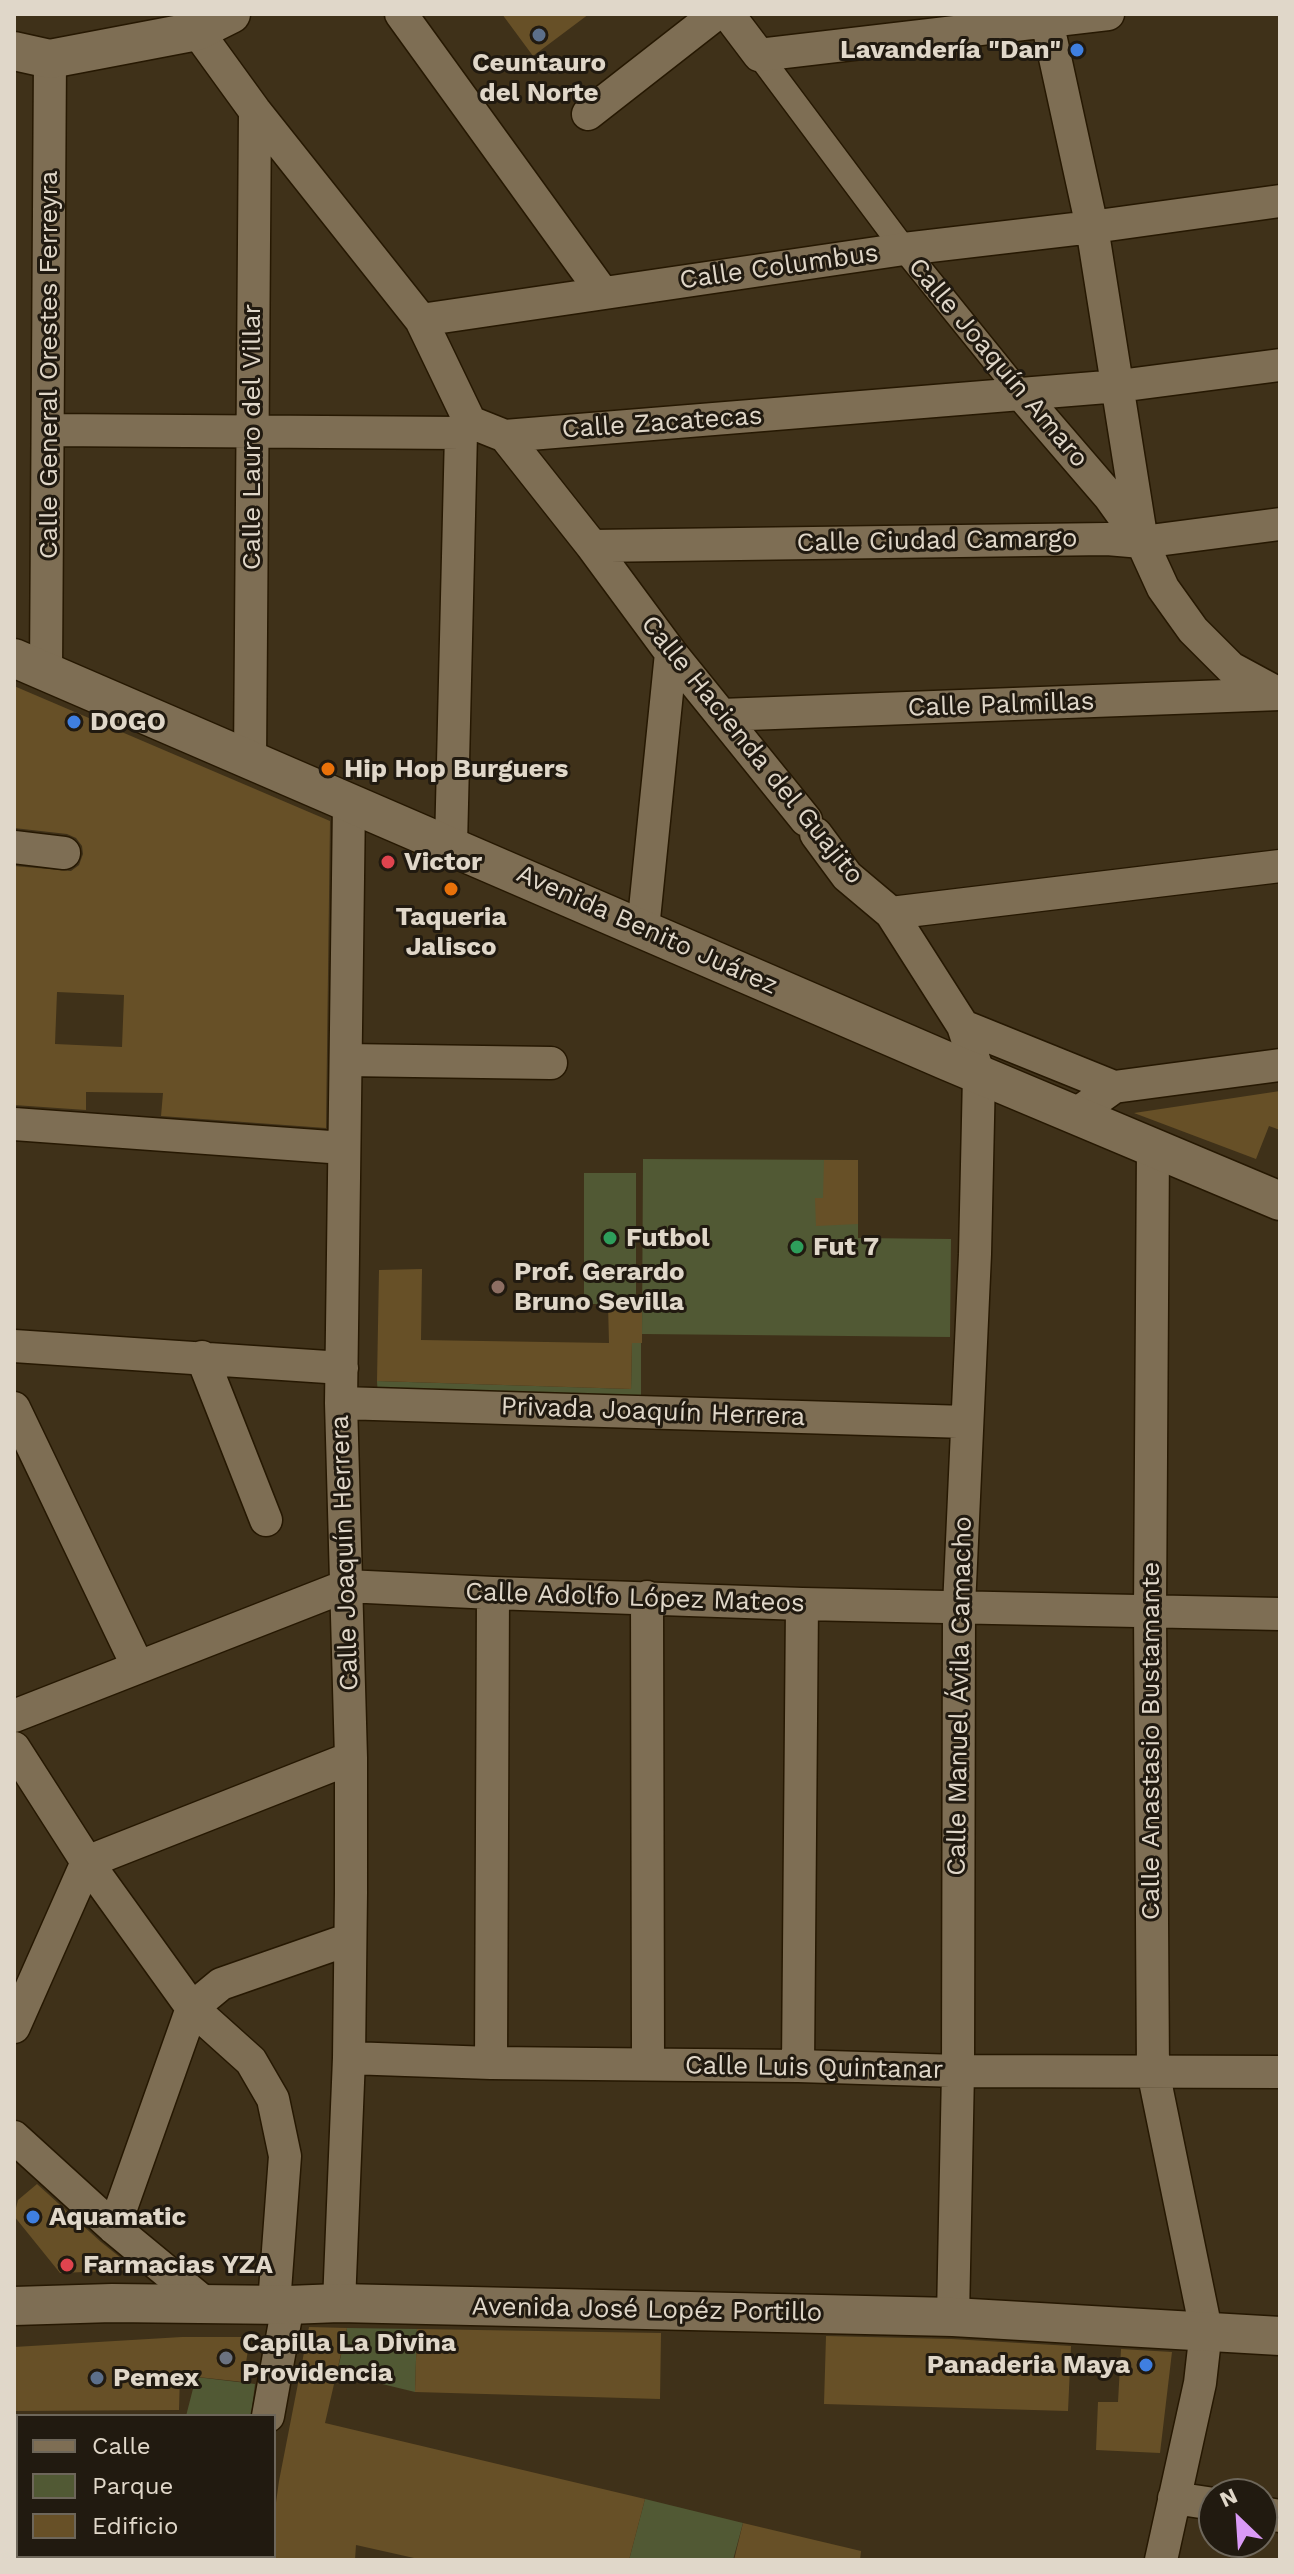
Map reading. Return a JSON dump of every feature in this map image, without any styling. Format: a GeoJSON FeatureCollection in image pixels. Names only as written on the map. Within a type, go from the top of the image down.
{"type":"FeatureCollection","features":[{"type":"Feature","properties":{"kind":"street"},"geometry":{"type":"LineString","coordinates":[[401,14],[602,292]]}},
{"type":"Feature","properties":{"kind":"street"},"geometry":{"type":"LineString","coordinates":[[588,114],[716,14]]}},
{"type":"Feature","properties":{"kind":"street","name":"Calle Joaquín Amaro"},"geometry":{"type":"LineString","coordinates":[[728,14],[904,249],[1022,395],[1109,496],[1142,542],[1163,588],[1193,630],[1231,668],[1280,695]]}},
{"type":"Feature","properties":{"kind":"street"},"geometry":{"type":"LineString","coordinates":[[759,55],[1108,14]]}},
{"type":"Feature","properties":{"kind":"street"},"geometry":{"type":"LineString","coordinates":[[32,55],[218,19],[255,111],[421,320],[466,428],[451,845]]}},
{"type":"Feature","properties":{"kind":"street"},"geometry":{"type":"LineString","coordinates":[[1047,21],[1092,227],[1142,542]]}},
{"type":"Feature","properties":{"kind":"street","name":"Calle General Orestes Ferreyra"},"geometry":{"type":"LineString","coordinates":[[30,665],[49,430],[32,55]]}},
{"type":"Feature","properties":{"kind":"street","name":"Calle Lauro del Villar"},"geometry":{"type":"LineString","coordinates":[[250,762],[255,111]]}},
{"type":"Feature","properties":{"kind":"street","name":"Calle Columbus"},"geometry":{"type":"LineString","coordinates":[[421,320],[904,249],[1280,201]]}},
{"type":"Feature","properties":{"kind":"street","name":"Calle Zacatecas"},"geometry":{"type":"LineString","coordinates":[[49,430],[252,432],[466,428],[505,436],[1022,395],[1280,365]]}},
{"type":"Feature","properties":{"kind":"street","name":"Calle Hacienda del Guajito"},"geometry":{"type":"LineString","coordinates":[[505,436],[847,876],[891,913],[963,1026],[979,1075]]}},
{"type":"Feature","properties":{"kind":"street","name":"Calle Ciudad Camargo"},"geometry":{"type":"LineString","coordinates":[[592,546],[1107,539],[1142,542],[1280,524]]}},
{"type":"Feature","properties":{"kind":"street"},"geometry":{"type":"LineString","coordinates":[[643,929],[671,653]]}},
{"type":"Feature","properties":{"kind":"street","name":"Avenida Benito Juárez"},"geometry":{"type":"LineString","coordinates":[[30,665],[979,1075],[1280,1201]]}},
{"type":"Feature","properties":{"kind":"street","name":"Calle Palmillas"},"geometry":{"type":"LineString","coordinates":[[721,715],[1280,695]]}},
{"type":"Feature","properties":{"kind":"street","name":"Calle Joaquín Herrera"},"geometry":{"type":"LineString","coordinates":[[339,2303],[349,2058],[350,1939],[351,1758],[341,1403],[349,803]]}},
{"type":"Feature","properties":{"kind":"street"},"geometry":{"type":"LineString","coordinates":[[14,847],[64,853]]}},
{"type":"Feature","properties":{"kind":"street"},"geometry":{"type":"LineString","coordinates":[[891,913],[1280,866]]}},
{"type":"Feature","properties":{"kind":"street"},"geometry":{"type":"LineString","coordinates":[[963,1026],[1114,1087]]}},
{"type":"Feature","properties":{"kind":"street"},"geometry":{"type":"LineString","coordinates":[[346,1060],[551,1063]]}},
{"type":"Feature","properties":{"kind":"street"},"geometry":{"type":"LineString","coordinates":[[1075,1115],[1114,1087],[1280,1065]]}},
{"type":"Feature","properties":{"kind":"street","name":"Calle Manuel Ávila Camacho"},"geometry":{"type":"LineString","coordinates":[[953,2317],[958,2071],[959,1607],[975,1254],[979,1075]]}},
{"type":"Feature","properties":{"kind":"street"},"geometry":{"type":"LineString","coordinates":[[14,1124],[344,1148]]}},
{"type":"Feature","properties":{"kind":"street","name":"Calle Anastasio Bustamante"},"geometry":{"type":"LineString","coordinates":[[1153,1147],[1150,1611],[1153,2071],[1206,2330],[1200,2383],[1161,2560]]}},
{"type":"Feature","properties":{"kind":"street"},"geometry":{"type":"LineString","coordinates":[[14,1346],[342,1368]]}},
{"type":"Feature","properties":{"kind":"street"},"geometry":{"type":"LineString","coordinates":[[202,1357],[266,1520]]}},
{"type":"Feature","properties":{"kind":"street","name":"Privada Joaquín Herrera"},"geometry":{"type":"LineString","coordinates":[[341,1403],[966,1422]]}},
{"type":"Feature","properties":{"kind":"street"},"geometry":{"type":"LineString","coordinates":[[14,1408],[138,1667]]}},
{"type":"Feature","properties":{"kind":"street","name":"Calle Adolfo López Mateos"},"geometry":{"type":"LineString","coordinates":[[14,1716],[346,1586],[802,1604],[1280,1614]]}},
{"type":"Feature","properties":{"kind":"street"},"geometry":{"type":"LineString","coordinates":[[491,2063],[493,1593]]}},
{"type":"Feature","properties":{"kind":"street"},"geometry":{"type":"LineString","coordinates":[[647,1597],[648,2064]]}},
{"type":"Feature","properties":{"kind":"street"},"geometry":{"type":"LineString","coordinates":[[798,2066],[802,1604]]}},
{"type":"Feature","properties":{"kind":"street"},"geometry":{"type":"LineString","coordinates":[[14,1748],[87,1862],[192,2008],[251,2061],[273,2099],[285,2156],[281,2305],[268,2414]]}},
{"type":"Feature","properties":{"kind":"street"},"geometry":{"type":"LineString","coordinates":[[14,2027],[87,1862],[351,1758]]}},
{"type":"Feature","properties":{"kind":"street"},"geometry":{"type":"LineString","coordinates":[[114,2228],[192,2008],[221,1984],[350,1939]]}},
{"type":"Feature","properties":{"kind":"street","name":"Calle Luis Quintanar"},"geometry":{"type":"LineString","coordinates":[[349,2058],[958,2071],[1280,2072]]}},
{"type":"Feature","properties":{"kind":"street"},"geometry":{"type":"LineString","coordinates":[[14,2137],[114,2228],[206,2304]]}},
{"type":"Feature","properties":{"kind":"street","name":"Avenida José Lopéz Portillo"},"geometry":{"type":"LineString","coordinates":[[14,2306],[339,2303],[953,2317],[1280,2336]]}},
{"type":"Feature","properties":{"kind":"street"},"geometry":{"type":"LineString","coordinates":[[1174,2498],[1198,2502]]}},
{"type":"Feature","properties":{"kind":"green space","name":"Fut 7"},"geometry":{"type":"Polygon","coordinates":[[[643,1159],[858,1160],[858,1238],[951,1239],[950,1337],[642,1334],[643,1159]]]}},
{"type":"Feature","properties":{"kind":"green space","name":"Futbol"},"geometry":{"type":"Polygon","coordinates":[[[584,1173],[636,1173],[636,1304],[584,1304],[584,1173]]]}},
{"type":"Feature","properties":{"kind":"green space"},"geometry":{"type":"Polygon","coordinates":[[[632,1343],[641,1343],[641,1405],[378,1398],[377,1381],[631,1389],[632,1343]]]}},
{"type":"Feature","properties":{"kind":"green space"},"geometry":{"type":"Polygon","coordinates":[[[347,2328],[417,2329],[415,2392],[337,2373],[347,2328]]]}},
{"type":"Feature","properties":{"kind":"green space"},"geometry":{"type":"Polygon","coordinates":[[[196,2377],[255,2384],[251,2414],[187,2414],[196,2377]]]}},
{"type":"Feature","properties":{"kind":"green space"},"geometry":{"type":"Polygon","coordinates":[[[645,2499],[743,2523],[733,2560],[629,2560],[645,2499]]]}},
{"type":"Feature","properties":{"kind":"building","name":"Ceuntauro del Norte"},"geometry":{"type":"Polygon","coordinates":[[[502,14],[589,14],[533,56],[502,14]]]}},
{"type":"Feature","properties":{"kind":"building"},"geometry":{"type":"Polygon","coordinates":[[[14,686],[330,821],[326,1128],[161,1116],[163,1093],[86,1092],[86,1110],[14,1105],[14,866],[71,871],[79,865],[83,854],[76,838],[67,834],[14,828],[14,686]],[[57,992],[55,1044],[122,1047],[124,995],[57,992]]]}},
{"type":"Feature","properties":{"kind":"building"},"geometry":{"type":"Polygon","coordinates":[[[1280,1091],[1280,1130],[1269,1126],[1256,1159],[1134,1113],[1280,1091]]]}},
{"type":"Feature","properties":{"kind":"building"},"geometry":{"type":"Polygon","coordinates":[[[824,1160],[858,1160],[858,1224],[816,1226],[815,1198],[823,1198],[824,1160]]]}},
{"type":"Feature","properties":{"kind":"building"},"geometry":{"type":"Polygon","coordinates":[[[422,1269],[421,1340],[609,1343],[608,1304],[642,1304],[642,1343],[632,1343],[631,1389],[377,1381],[379,1270],[422,1269]]]}},
{"type":"Feature","properties":{"kind":"building"},"geometry":{"type":"Polygon","coordinates":[[[37,2184],[136,2270],[60,2273],[14,2216],[18,2200],[37,2184]]]}},
{"type":"Feature","properties":{"kind":"building"},"geometry":{"type":"Polygon","coordinates":[[[309,2327],[347,2328],[325,2423],[645,2499],[629,2560],[423,2560],[356,2545],[355,2560],[274,2560],[279,2481],[309,2327]]]}},
{"type":"Feature","properties":{"kind":"building"},"geometry":{"type":"Polygon","coordinates":[[[417,2329],[661,2333],[660,2399],[415,2392],[417,2329]]]}},
{"type":"Feature","properties":{"kind":"building"},"geometry":{"type":"Polygon","coordinates":[[[826,2336],[1071,2346],[1068,2411],[824,2404],[826,2336]]]}},
{"type":"Feature","properties":{"kind":"building","name":"Pemex"},"geometry":{"type":"Polygon","coordinates":[[[182,2337],[250,2337],[243,2382],[180,2375],[179,2410],[14,2411],[14,2347],[182,2337]]]}},
{"type":"Feature","properties":{"kind":"building"},"geometry":{"type":"Polygon","coordinates":[[[1121,2349],[1172,2352],[1160,2453],[1096,2450],[1098,2402],[1118,2402],[1121,2349]]]}},
{"type":"Feature","properties":{"kind":"building"},"geometry":{"type":"Polygon","coordinates":[[[743,2523],[861,2551],[860,2560],[734,2560],[743,2523]]]}},
{"type":"Feature","properties":{"kind":"place","name":"Ceuntauro del Norte"},"geometry":{"type":"Point","coordinates":[539,35]}},
{"type":"Feature","properties":{"kind":"place","name":"Lavandería \"Dan\""},"geometry":{"type":"Point","coordinates":[1077,50]}},
{"type":"Feature","properties":{"kind":"place","name":"DOGO"},"geometry":{"type":"Point","coordinates":[74,722]}},
{"type":"Feature","properties":{"kind":"place","name":"Hip Hop Burguers"},"geometry":{"type":"Point","coordinates":[328,769]}},
{"type":"Feature","properties":{"kind":"place","name":"Victor"},"geometry":{"type":"Point","coordinates":[388,862]}},
{"type":"Feature","properties":{"kind":"place","name":"Taqueria Jalisco"},"geometry":{"type":"Point","coordinates":[451,889]}},
{"type":"Feature","properties":{"kind":"place","name":"Futbol"},"geometry":{"type":"Point","coordinates":[610,1238]}},
{"type":"Feature","properties":{"kind":"place","name":"Fut 7"},"geometry":{"type":"Point","coordinates":[797,1247]}},
{"type":"Feature","properties":{"kind":"place","name":"Prof. Gerardo Bruno Sevilla"},"geometry":{"type":"Point","coordinates":[498,1287]}},
{"type":"Feature","properties":{"kind":"place","name":"Aquamatic"},"geometry":{"type":"Point","coordinates":[33,2217]}},
{"type":"Feature","properties":{"kind":"place","name":"Farmacias YZA"},"geometry":{"type":"Point","coordinates":[67,2265]}},
{"type":"Feature","properties":{"kind":"place","name":"Capilla La Divina Providencia"},"geometry":{"type":"Point","coordinates":[226,2358]}},
{"type":"Feature","properties":{"kind":"place","name":"Panaderia Maya"},"geometry":{"type":"Point","coordinates":[1146,2365]}},
{"type":"Feature","properties":{"kind":"place","name":"Pemex"},"geometry":{"type":"Point","coordinates":[97,2378]}}]}
